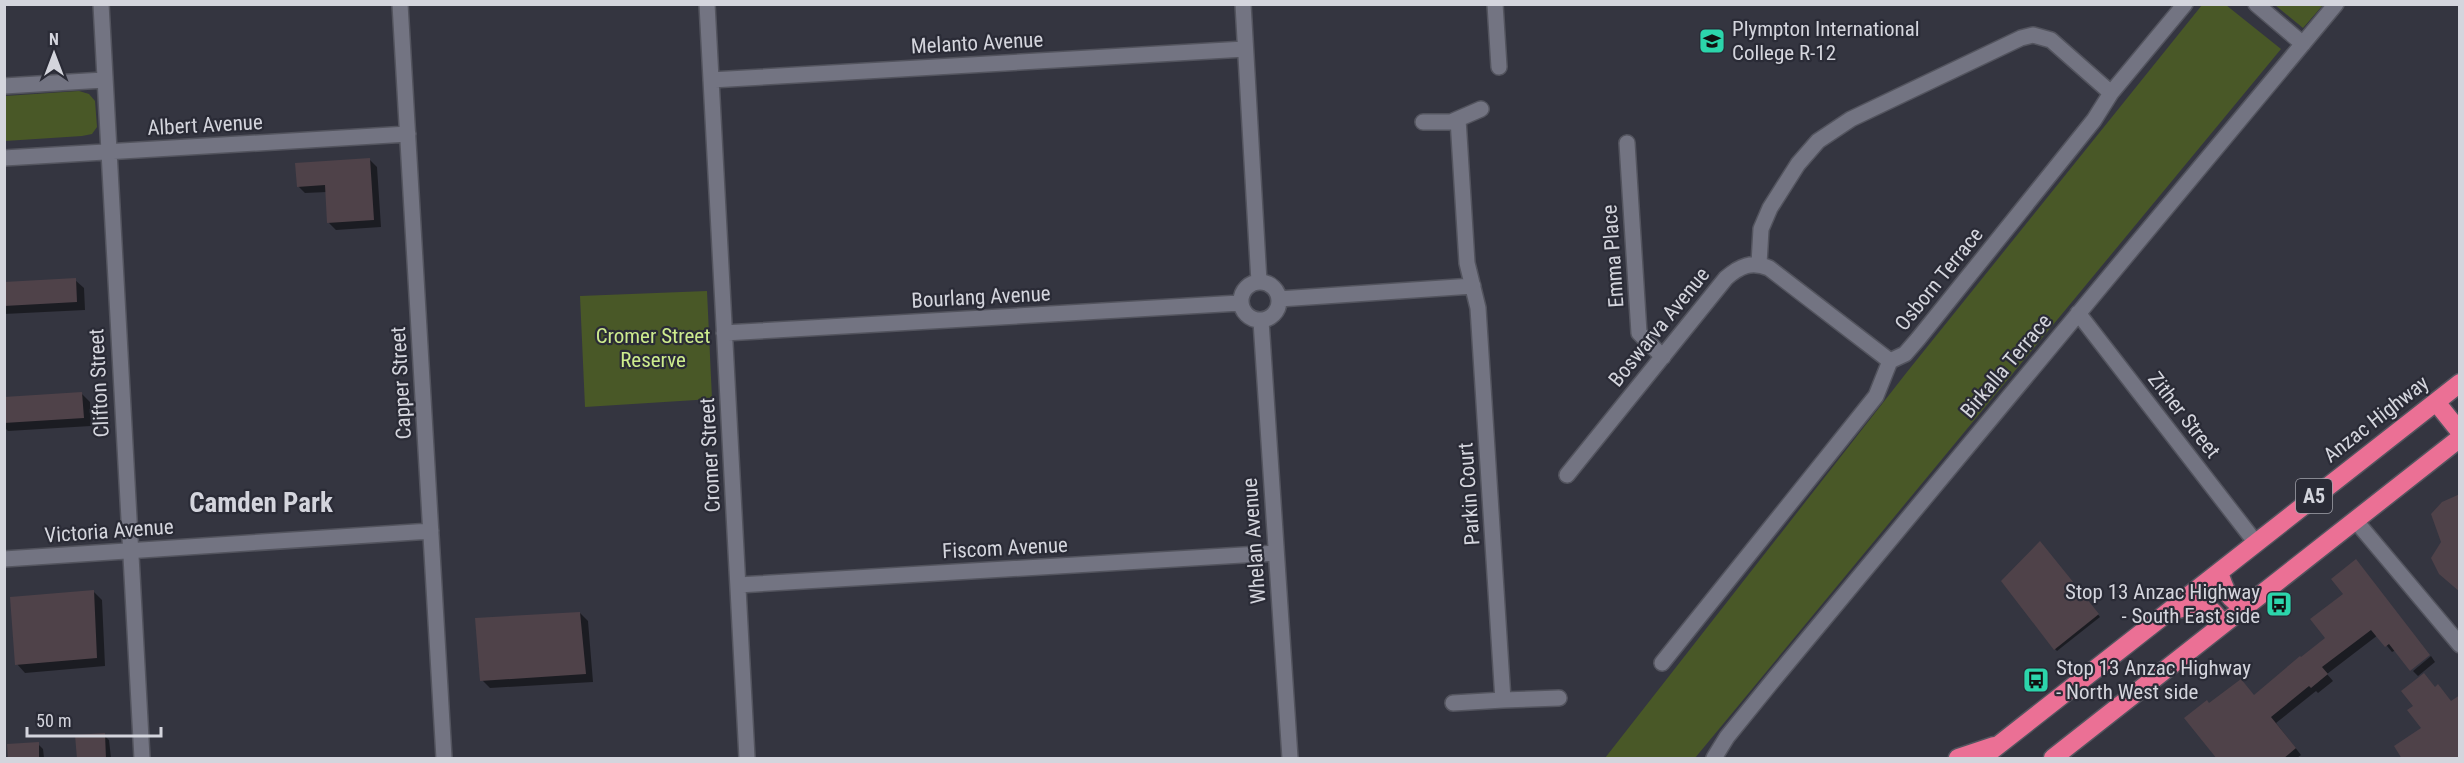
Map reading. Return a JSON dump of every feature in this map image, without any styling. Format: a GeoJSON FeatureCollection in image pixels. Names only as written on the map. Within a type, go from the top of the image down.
{"type":"FeatureCollection","features":[{"type":"Feature","properties":{"kind":"highway","name":"Anzac Highway"},"geometry":{"type":"LineString","coordinates":[[1982,759],[2460,383]]}},
{"type":"Feature","properties":{"kind":"highway"},"geometry":{"type":"LineString","coordinates":[[2436,402],[2460,432]]}},
{"type":"Feature","properties":{"kind":"highway","name":"A5"},"geometry":{"type":"LineString","coordinates":[[2053,759],[2460,438]]}},
{"type":"Feature","properties":{"kind":"highway"},"geometry":{"type":"LineString","coordinates":[[2219,572],[2229,597],[2245,606]]}},
{"type":"Feature","properties":{"kind":"highway"},"geometry":{"type":"LineString","coordinates":[[2170,611],[2199,605],[2210,608],[2222,625]]}},
{"type":"Feature","properties":{"kind":"highway"},"geometry":{"type":"LineString","coordinates":[[1958,759],[2004,742]]}},
{"type":"Feature","properties":{"kind":"street","name":"Clifton Street"},"geometry":{"type":"LineString","coordinates":[[101,4],[142,759]]}},
{"type":"Feature","properties":{"kind":"street","name":"Capper Street"},"geometry":{"type":"LineString","coordinates":[[400,4],[444,759]]}},
{"type":"Feature","properties":{"kind":"street","name":"Cromer Street"},"geometry":{"type":"LineString","coordinates":[[707,4],[747,759]]}},
{"type":"Feature","properties":{"kind":"street"},"geometry":{"type":"LineString","coordinates":[[1243,4],[1259,282]]}},
{"type":"Feature","properties":{"kind":"street"},"geometry":{"type":"LineString","coordinates":[[1495,4],[1498,68]]}},
{"type":"Feature","properties":{"kind":"street","name":"Osborn Terrace"},"geometry":{"type":"LineString","coordinates":[[1890,362],[1905,354],[1918,339],[2094,120],[2111,93],[2186,4]]}},
{"type":"Feature","properties":{"kind":"street"},"geometry":{"type":"LineString","coordinates":[[2256,4],[2303,44]]}},
{"type":"Feature","properties":{"kind":"street","name":"Birkalla Terrace"},"geometry":{"type":"LineString","coordinates":[[1714,759],[1721,745],[1740,720],[2336,4]]}},
{"type":"Feature","properties":{"kind":"street"},"geometry":{"type":"LineString","coordinates":[[1662,663],[1876,396],[1890,362],[1769,268],[1759,264],[1761,229],[1776,196],[1805,154],[1818,141],[1851,119],[2020,38],[2033,35],[2051,40],[2111,93]]}},
{"type":"Feature","properties":{"kind":"street","name":"Melanto Avenue"},"geometry":{"type":"LineString","coordinates":[[711,80],[1245,49]]}},
{"type":"Feature","properties":{"kind":"street"},"geometry":{"type":"LineString","coordinates":[[4,86],[104,80]]}},
{"type":"Feature","properties":{"kind":"street"},"geometry":{"type":"LineString","coordinates":[[1423,122],[1451,122],[1481,109]]}},
{"type":"Feature","properties":{"kind":"street","name":"Parkin Court"},"geometry":{"type":"LineString","coordinates":[[1458,119],[1467,263],[1478,308],[1503,700]]}},
{"type":"Feature","properties":{"kind":"street","name":"Albert Avenue"},"geometry":{"type":"LineString","coordinates":[[4,158],[408,134]]}},
{"type":"Feature","properties":{"kind":"street","name":"Emma Place"},"geometry":{"type":"LineString","coordinates":[[1627,143],[1639,333],[1662,357]]}},
{"type":"Feature","properties":{"kind":"street","name":"Boswarva Avenue"},"geometry":{"type":"LineString","coordinates":[[1567,476],[1726,278],[1739,267],[1759,264]]}},
{"type":"Feature","properties":{"kind":"street"},"geometry":{"type":"LineString","coordinates":[[1259,282],[1272,286],[1279,299],[1275,314],[1261,321],[1247,316],[1240,303],[1245,288],[1259,282]]}},
{"type":"Feature","properties":{"kind":"street"},"geometry":{"type":"LineString","coordinates":[[1279,299],[1473,286]]}},
{"type":"Feature","properties":{"kind":"street","name":"Bourlang Avenue"},"geometry":{"type":"LineString","coordinates":[[724,333],[1240,303]]}},
{"type":"Feature","properties":{"kind":"street","name":"Zither Street"},"geometry":{"type":"LineString","coordinates":[[2078,313],[2256,543]]}},
{"type":"Feature","properties":{"kind":"street","name":"Whelan Avenue"},"geometry":{"type":"LineString","coordinates":[[1261,321],[1290,759]]}},
{"type":"Feature","properties":{"kind":"street"},"geometry":{"type":"LineString","coordinates":[[2355,520],[2460,645]]}},
{"type":"Feature","properties":{"kind":"street","name":"Victoria Avenue"},"geometry":{"type":"LineString","coordinates":[[4,559],[431,531]]}},
{"type":"Feature","properties":{"kind":"street","name":"Fiscom Avenue"},"geometry":{"type":"LineString","coordinates":[[738,585],[1276,553]]}},
{"type":"Feature","properties":{"kind":"street"},"geometry":{"type":"LineString","coordinates":[[1453,703],[1559,698]]}},
{"type":"Feature","properties":{"kind":"green space"},"geometry":{"type":"Polygon","coordinates":[[[2202,5],[2226,5],[2281,49],[1695,758],[1605,758],[1907,372],[2202,5]]]}},
{"type":"Feature","properties":{"kind":"green space"},"geometry":{"type":"Polygon","coordinates":[[[2275,5],[2323,5],[2303,28],[2275,5]]]}},
{"type":"Feature","properties":{"kind":"green space"},"geometry":{"type":"Polygon","coordinates":[[[79,91],[89,94],[95,101],[97,127],[92,134],[5,141],[5,96],[79,91]]]}},
{"type":"Feature","properties":{"kind":"green space","name":"Cromer Street Reserve"},"geometry":{"type":"Polygon","coordinates":[[[707,291],[712,399],[585,407],[580,296],[707,291]]]}},
{"type":"Feature","properties":{"kind":"building"},"geometry":{"type":"Polygon","coordinates":[[[370,158],[374,220],[327,223],[325,185],[297,187],[295,163],[370,158]]]}},
{"type":"Feature","properties":{"kind":"building"},"geometry":{"type":"Polygon","coordinates":[[[76,278],[77,302],[4,306],[4,282],[76,278]]]}},
{"type":"Feature","properties":{"kind":"building"},"geometry":{"type":"Polygon","coordinates":[[[82,392],[84,418],[4,423],[4,397],[82,392]]]}},
{"type":"Feature","properties":{"kind":"building"},"geometry":{"type":"Polygon","coordinates":[[[2460,494],[2460,592],[2439,574],[2431,558],[2441,542],[2431,514],[2442,502],[2460,494]]]}},
{"type":"Feature","properties":{"kind":"building"},"geometry":{"type":"Polygon","coordinates":[[[2040,541],[2099,614],[2054,650],[2001,581],[2040,541]]]}},
{"type":"Feature","properties":{"kind":"building"},"geometry":{"type":"Polygon","coordinates":[[[2356,559],[2430,655],[2410,671],[2389,644],[2385,647],[2371,630],[2322,667],[2328,674],[2311,688],[2309,686],[2271,717],[2296,748],[2283,759],[2217,759],[2184,718],[2207,700],[2209,703],[2241,679],[2254,695],[2325,638],[2310,619],[2343,594],[2331,579],[2356,559]]]}},
{"type":"Feature","properties":{"kind":"building"},"geometry":{"type":"Polygon","coordinates":[[[94,590],[97,658],[15,665],[10,597],[94,590]]]}},
{"type":"Feature","properties":{"kind":"building"},"geometry":{"type":"Polygon","coordinates":[[[580,612],[586,674],[480,681],[475,618],[580,612]]]}},
{"type":"Feature","properties":{"kind":"building"},"geometry":{"type":"Polygon","coordinates":[[[2424,673],[2435,687],[2438,684],[2451,701],[2460,695],[2460,759],[2402,759],[2394,746],[2421,728],[2407,710],[2413,706],[2401,691],[2424,673]]]}},
{"type":"Feature","properties":{"kind":"building"},"geometry":{"type":"Polygon","coordinates":[[[105,733],[106,759],[77,759],[75,735],[105,733]]]}},
{"type":"Feature","properties":{"kind":"building"},"geometry":{"type":"Polygon","coordinates":[[[39,742],[39,759],[8,759],[7,744],[39,742]]]}},
{"type":"Feature","properties":{"kind":"place","name":"Plympton International College R-12"},"geometry":{"type":"Point","coordinates":[1712,41]}},
{"type":"Feature","properties":{"kind":"place","name":"Stop 13 Anzac Highway - South East side"},"geometry":{"type":"Point","coordinates":[2279,604]}},
{"type":"Feature","properties":{"kind":"place","name":"Stop 13 Anzac Highway - North West side"},"geometry":{"type":"Point","coordinates":[2036,680]}},
{"type":"Feature","properties":{"kind":"district","name":"Camden Park"},"geometry":{"type":"Point","coordinates":[261,503]}}]}
